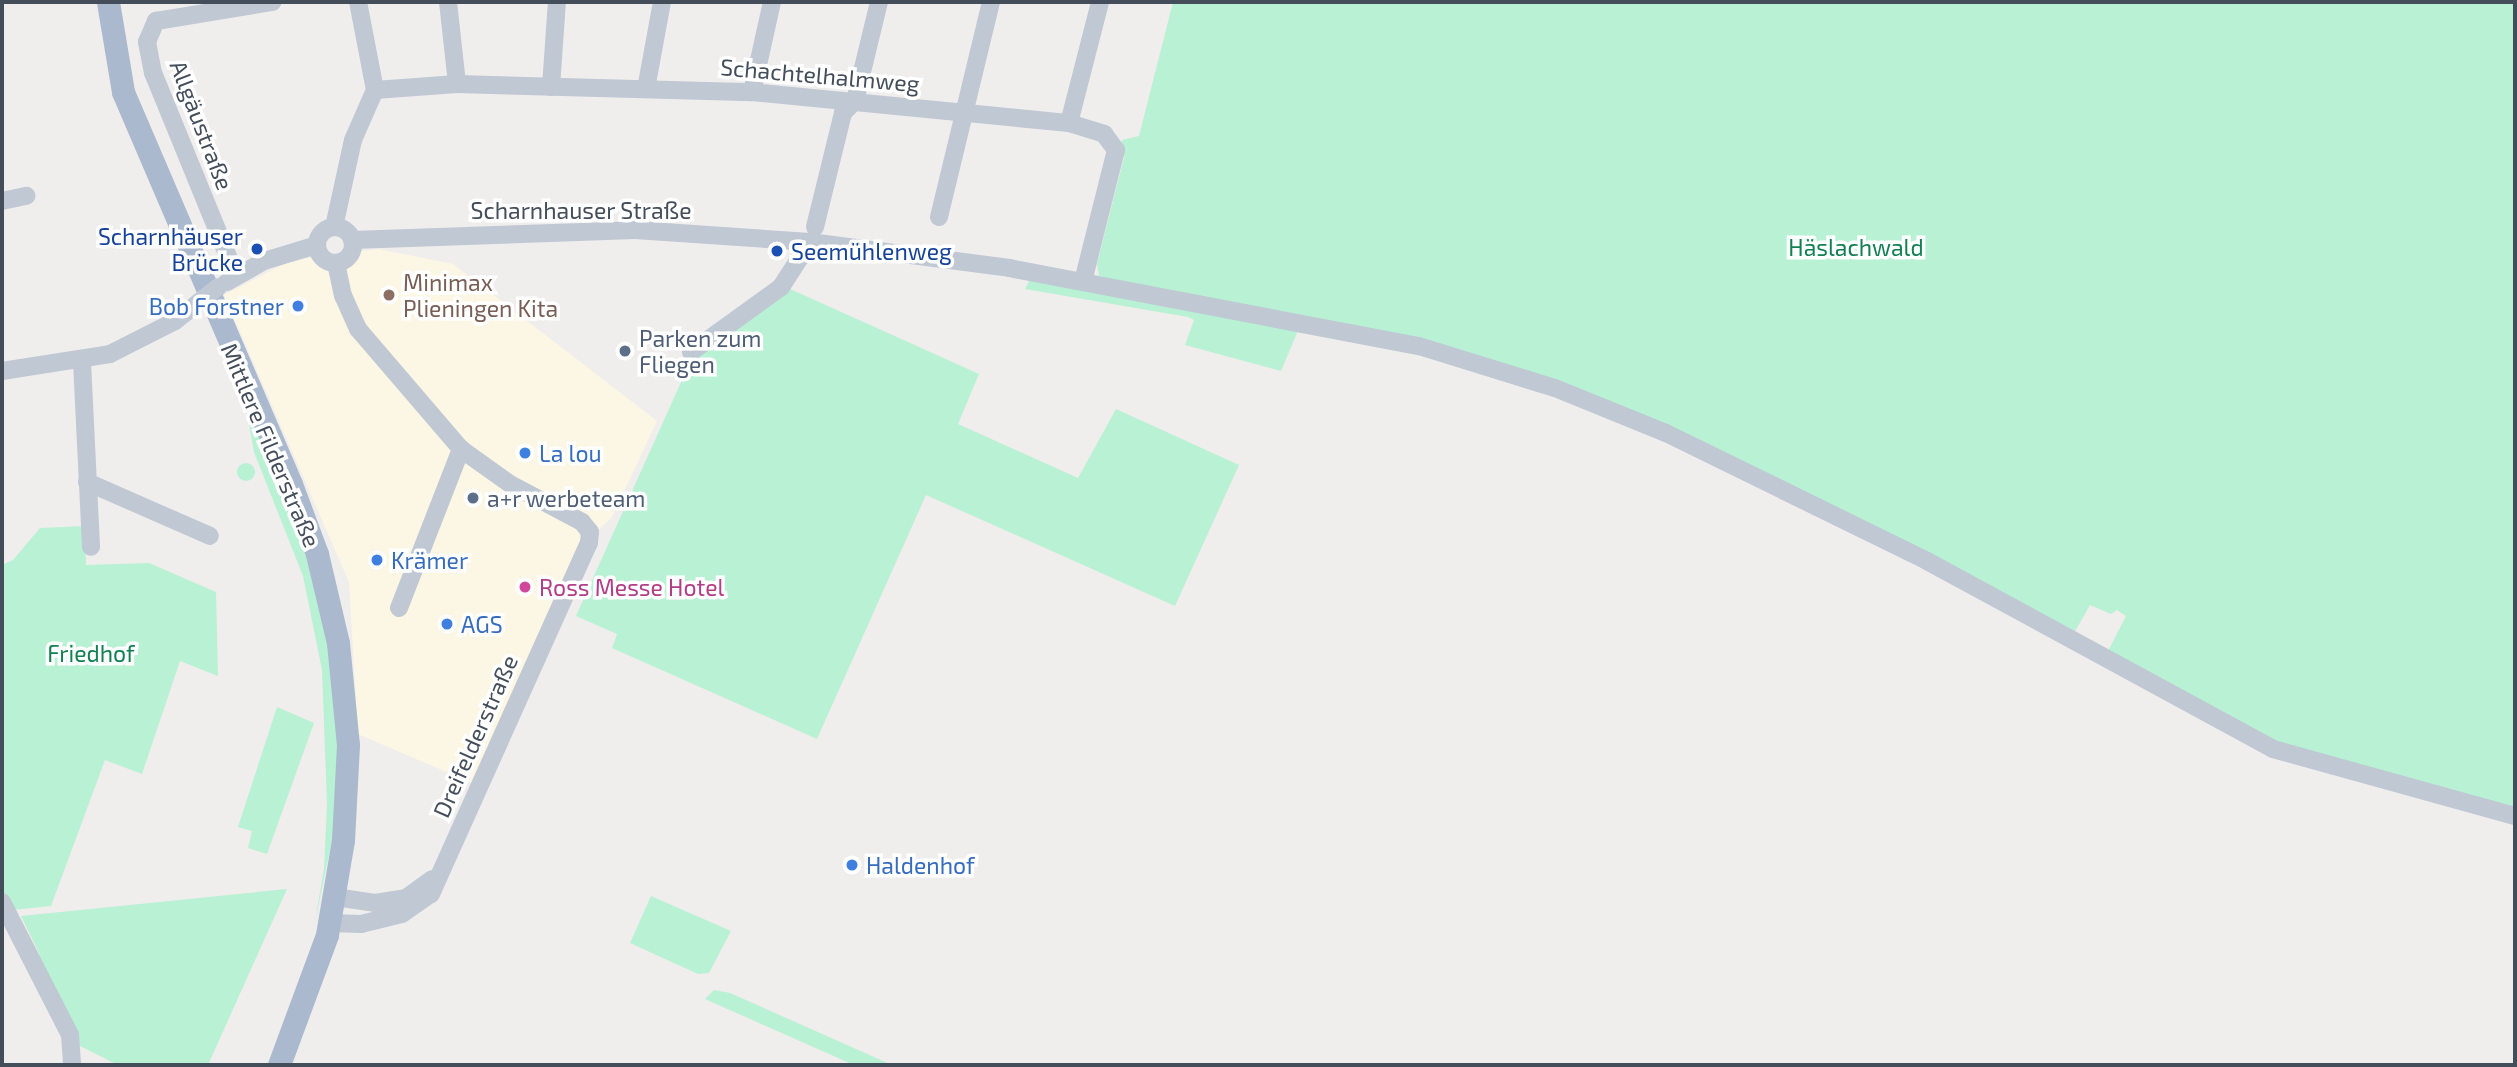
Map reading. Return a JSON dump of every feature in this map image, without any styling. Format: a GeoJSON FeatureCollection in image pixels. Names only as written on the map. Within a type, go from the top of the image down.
{"type":"FeatureCollection","features":[{"type":"Feature","properties":{"kind":"main road","name":"Mittlere Filderstraße"},"geometry":{"type":"LineString","coordinates":[[108,2],[122,92],[291,484],[329,598],[345,694],[348,745],[346,812],[335,897],[330,923],[279,1065]]}},
{"type":"Feature","properties":{"kind":"street","name":"Allgäustraße"},"geometry":{"type":"LineString","coordinates":[[236,276],[153,73],[148,42],[156,21],[272,2]]}},
{"type":"Feature","properties":{"kind":"street"},"geometry":{"type":"LineString","coordinates":[[334,227],[354,140],[375,90],[358,2]]}},
{"type":"Feature","properties":{"kind":"street"},"geometry":{"type":"LineString","coordinates":[[448,2],[457,84]]}},
{"type":"Feature","properties":{"kind":"street"},"geometry":{"type":"LineString","coordinates":[[551,86],[557,2]]}},
{"type":"Feature","properties":{"kind":"street"},"geometry":{"type":"LineString","coordinates":[[646,89],[662,2]]}},
{"type":"Feature","properties":{"kind":"street"},"geometry":{"type":"LineString","coordinates":[[752,92],[772,2]]}},
{"type":"Feature","properties":{"kind":"street"},"geometry":{"type":"LineString","coordinates":[[691,352],[781,287],[813,234],[843,113],[855,101],[879,2]]}},
{"type":"Feature","properties":{"kind":"street"},"geometry":{"type":"LineString","coordinates":[[939,217],[991,2]]}},
{"type":"Feature","properties":{"kind":"street"},"geometry":{"type":"LineString","coordinates":[[1069,123],[1100,2]]}},
{"type":"Feature","properties":{"kind":"street","name":"Schachtelhalmweg"},"geometry":{"type":"LineString","coordinates":[[375,90],[457,84],[752,92],[1069,123],[1104,134],[1116,150],[1083,281]]}},
{"type":"Feature","properties":{"kind":"street"},"geometry":{"type":"LineString","coordinates":[[2,201],[26,196]]}},
{"type":"Feature","properties":{"kind":"street"},"geometry":{"type":"LineString","coordinates":[[317,245],[319,254],[337,263],[350,256],[352,240],[334,227]]}},
{"type":"Feature","properties":{"kind":"street"},"geometry":{"type":"LineString","coordinates":[[2,371],[82,362],[135,344],[236,276],[264,261],[317,245],[326,230],[334,227]]}},
{"type":"Feature","properties":{"kind":"street","name":"Scharnhauser Straße"},"geometry":{"type":"LineString","coordinates":[[352,240],[635,230],[813,234],[1083,281],[1394,340],[1583,398],[1678,438],[1927,561],[2273,749],[2515,816]]}},
{"type":"Feature","properties":{"kind":"street","name":"Dreifelderstraße"},"geometry":{"type":"LineString","coordinates":[[330,923],[361,924],[402,914],[431,894],[589,543],[590,532],[582,522],[510,484],[461,449],[358,329],[343,296],[337,263]]}},
{"type":"Feature","properties":{"kind":"street"},"geometry":{"type":"LineString","coordinates":[[82,362],[90,547]]}},
{"type":"Feature","properties":{"kind":"street"},"geometry":{"type":"LineString","coordinates":[[399,608],[461,449]]}},
{"type":"Feature","properties":{"kind":"street"},"geometry":{"type":"LineString","coordinates":[[87,482],[210,536]]}},
{"type":"Feature","properties":{"kind":"street","name":"Dreifelderstraße"},"geometry":{"type":"LineString","coordinates":[[335,897],[375,904],[406,898],[443,870]]}},
{"type":"Feature","properties":{"kind":"street"},"geometry":{"type":"LineString","coordinates":[[2,902],[69,1035],[72,1065]]}},
{"type":"Feature","properties":{"kind":"shaded area"},"geometry":{"type":"Polygon","coordinates":[[[378,249],[453,264],[657,421],[612,517],[575,552],[472,783],[358,734],[349,582],[224,295],[292,260],[378,249]]]}},
{"type":"Feature","properties":{"kind":"green space","name":"Häslachwald"},"geometry":{"type":"Polygon","coordinates":[[[1173,2],[2515,2],[2515,809],[2293,750],[2108,651],[2126,616],[2117,610],[2111,614],[2090,605],[2074,633],[1575,389],[1099,276],[1097,264],[1124,158],[1122,140],[1139,136],[1173,2]]]}},
{"type":"Feature","properties":{"kind":"green space"},"geometry":{"type":"Polygon","coordinates":[[[1030,279],[1297,333],[1281,371],[1185,345],[1194,320],[1188,317],[1025,289],[1030,279]]]}},
{"type":"Feature","properties":{"kind":"green space"},"geometry":{"type":"Polygon","coordinates":[[[788,288],[979,374],[958,424],[1078,478],[1116,409],[1239,465],[1175,606],[926,495],[817,739],[612,648],[617,634],[576,616],[691,360],[788,288]]]}},
{"type":"Feature","properties":{"kind":"green space"},"geometry":{"type":"Polygon","coordinates":[[[248,418],[263,440],[321,597],[339,693],[338,811],[314,927],[324,869],[327,804],[322,670],[303,576],[254,452],[248,418]]]}},
{"type":"Feature","properties":{"kind":"green space"},"geometry":{"type":"Polygon","coordinates":[[[246,463],[252,466],[255,472],[252,478],[246,481],[240,478],[237,472],[240,466],[246,463]]]}},
{"type":"Feature","properties":{"kind":"green space","name":"Friedhof"},"geometry":{"type":"Polygon","coordinates":[[[85,526],[86,565],[149,563],[216,592],[218,676],[180,661],[142,774],[105,760],[51,906],[12,910],[2,892],[2,565],[13,560],[40,528],[85,526]]]}},
{"type":"Feature","properties":{"kind":"green space"},"geometry":{"type":"Polygon","coordinates":[[[277,707],[314,723],[267,854],[248,848],[252,831],[238,827],[277,707]]]}},
{"type":"Feature","properties":{"kind":"green space"},"geometry":{"type":"Polygon","coordinates":[[[287,889],[208,1065],[118,1065],[80,1046],[41,977],[39,953],[21,916],[287,889]]]}},
{"type":"Feature","properties":{"kind":"green space"},"geometry":{"type":"Polygon","coordinates":[[[651,896],[731,931],[709,973],[698,974],[630,943],[651,896]]]}},
{"type":"Feature","properties":{"kind":"green space"},"geometry":{"type":"Polygon","coordinates":[[[714,990],[730,993],[892,1065],[854,1065],[705,999],[714,990]]]}},
{"type":"Feature","properties":{"kind":"place","name":"Scharnhäuser Brücke"},"geometry":{"type":"Point","coordinates":[257,249]}},
{"type":"Feature","properties":{"kind":"place","name":"Seemühlenweg"},"geometry":{"type":"Point","coordinates":[777,251]}},
{"type":"Feature","properties":{"kind":"place","name":"Minimax Plieningen Kita"},"geometry":{"type":"Point","coordinates":[389,295]}},
{"type":"Feature","properties":{"kind":"place","name":"Bob Forstner"},"geometry":{"type":"Point","coordinates":[298,306]}},
{"type":"Feature","properties":{"kind":"place","name":"Parken zum Fliegen"},"geometry":{"type":"Point","coordinates":[625,351]}},
{"type":"Feature","properties":{"kind":"place","name":"La lou"},"geometry":{"type":"Point","coordinates":[525,453]}},
{"type":"Feature","properties":{"kind":"place","name":"a+r werbeteam"},"geometry":{"type":"Point","coordinates":[473,498]}},
{"type":"Feature","properties":{"kind":"place","name":"Krämer"},"geometry":{"type":"Point","coordinates":[377,560]}},
{"type":"Feature","properties":{"kind":"place","name":"Ross Messe Hotel"},"geometry":{"type":"Point","coordinates":[525,587]}},
{"type":"Feature","properties":{"kind":"place","name":"AGS"},"geometry":{"type":"Point","coordinates":[447,624]}},
{"type":"Feature","properties":{"kind":"place","name":"Haldenhof"},"geometry":{"type":"Point","coordinates":[852,865]}}]}
